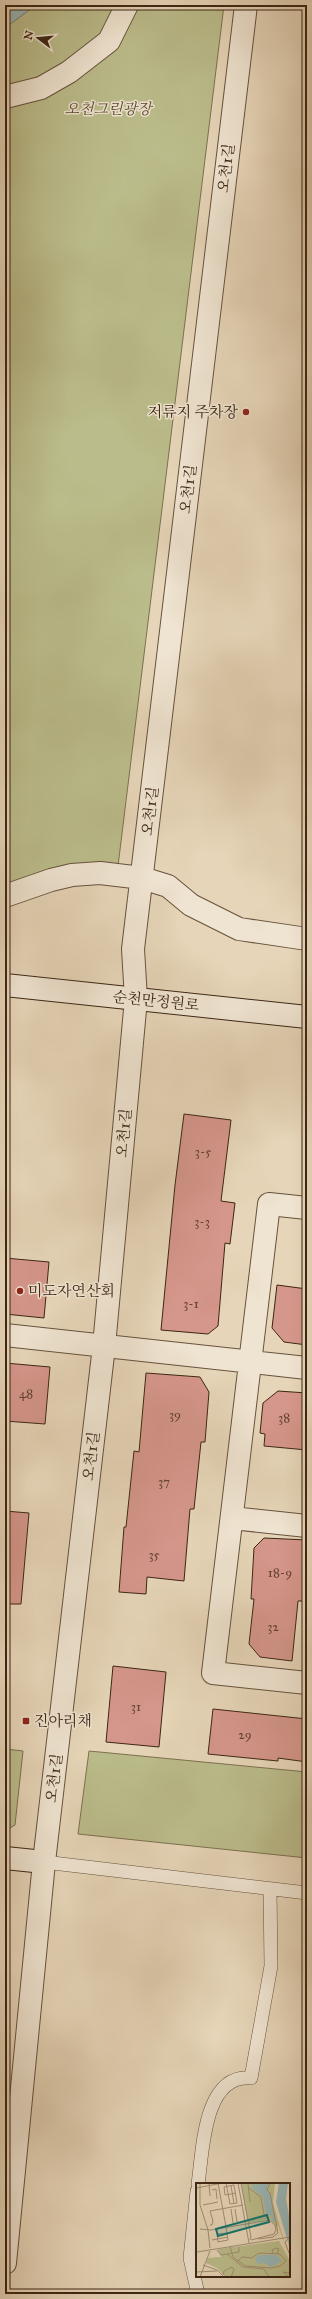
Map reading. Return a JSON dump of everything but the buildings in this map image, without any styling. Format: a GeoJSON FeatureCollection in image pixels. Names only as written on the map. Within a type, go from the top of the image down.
{"type":"FeatureCollection","features":[{"type":"Feature","properties":{"kind":"street"},"geometry":{"type":"LineString","coordinates":[[5,97],[41,88],[69,72],[110,41],[127,5]]}},
{"type":"Feature","properties":{"kind":"street","name":"오천1길"},"geometry":{"type":"LineString","coordinates":[[5,2263],[44,1862],[104,1346],[136,999],[133,949],[246,5]]}},
{"type":"Feature","properties":{"kind":"street"},"geometry":{"type":"LineString","coordinates":[[5,896],[72,875],[100,873],[142,878],[168,886],[191,904],[239,929],[307,939]]}},
{"type":"Feature","properties":{"kind":"street","name":"순천만정원로"},"geometry":{"type":"LineString","coordinates":[[5,985],[307,1017]]}},
{"type":"Feature","properties":{"kind":"street"},"geometry":{"type":"LineString","coordinates":[[307,1208],[269,1204],[213,1673],[307,1683]]}},
{"type":"Feature","properties":{"kind":"street"},"geometry":{"type":"LineString","coordinates":[[5,1335],[307,1368]]}},
{"type":"Feature","properties":{"kind":"street"},"geometry":{"type":"LineString","coordinates":[[232,1518],[307,1526]]}},
{"type":"Feature","properties":{"kind":"street"},"geometry":{"type":"LineString","coordinates":[[5,1858],[44,1862]]}},
{"type":"Feature","properties":{"kind":"lane"},"geometry":{"type":"LineString","coordinates":[[44,1862],[307,1893]]}},
{"type":"Feature","properties":{"kind":"lane"},"geometry":{"type":"LineString","coordinates":[[198,2183],[208,2112],[216,2097],[229,2082],[240,2077],[251,2078],[271,1966],[270,1889]]}},
{"type":"Feature","properties":{"kind":"lane"},"geometry":{"type":"LineString","coordinates":[[196,2201],[190,2258],[198,2294]]}},
{"type":"Feature","properties":{"kind":"green space","name":"오천그린광장"},"geometry":{"type":"Polygon","coordinates":[[[5,5],[224,5],[118,866],[5,889],[5,5]]]}},
{"type":"Feature","properties":{"kind":"green space"},"geometry":{"type":"Polygon","coordinates":[[[5,1749],[23,1751],[15,1825],[5,1831],[5,1749]]]}},
{"type":"Feature","properties":{"kind":"green space"},"geometry":{"type":"Polygon","coordinates":[[[89,1751],[307,1772],[307,1858],[78,1834],[89,1751]]]}},
{"type":"Feature","properties":{"kind":"water"},"geometry":{"type":"Polygon","coordinates":[[[5,5],[36,5],[5,28],[5,5]]]}},
{"type":"Feature","properties":{"kind":"place","name":"저류지 주차장"},"geometry":{"type":"Point","coordinates":[246,412]}},
{"type":"Feature","properties":{"kind":"place","name":"미도자연산회"},"geometry":{"type":"Point","coordinates":[20,1291]}},
{"type":"Feature","properties":{"kind":"place","name":"진아리채"},"geometry":{"type":"Point","coordinates":[26,1721]}}]}
